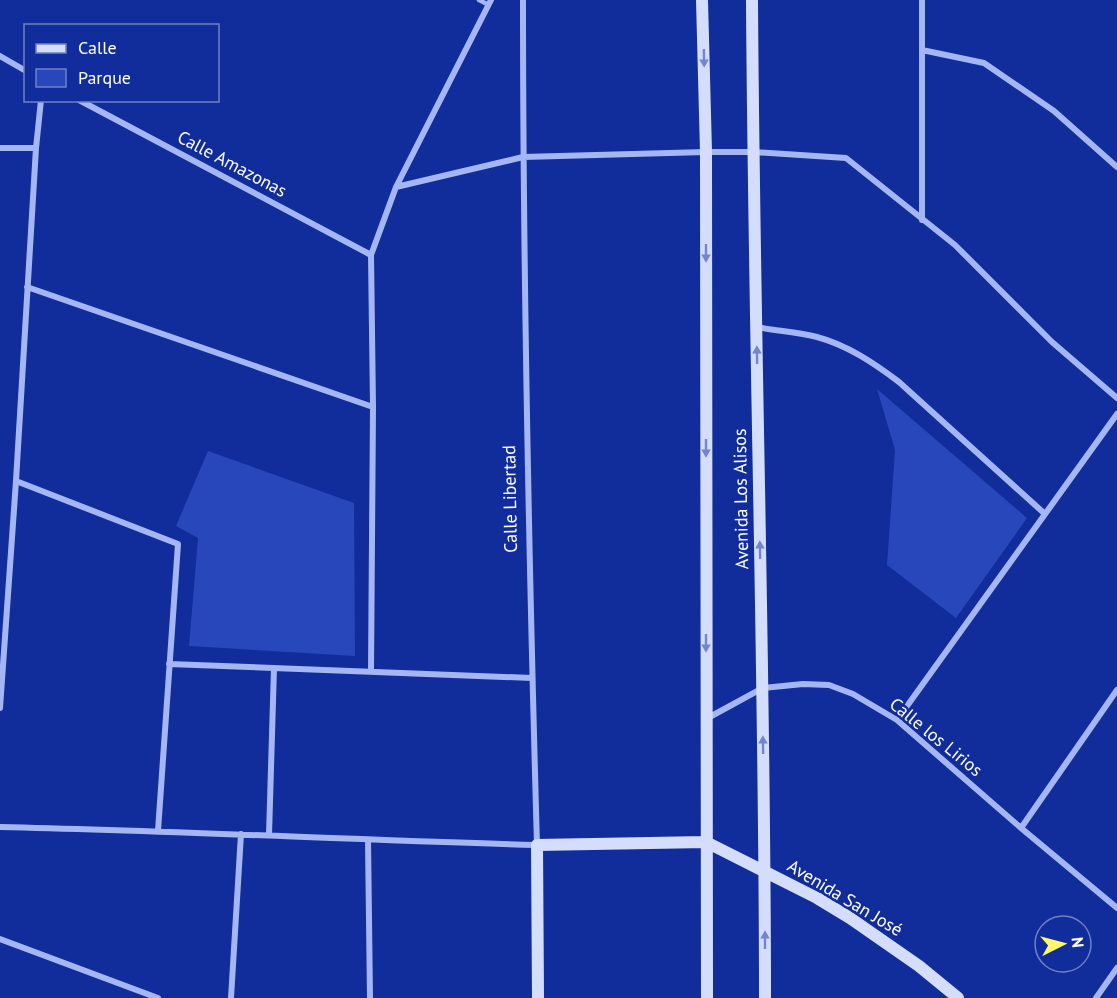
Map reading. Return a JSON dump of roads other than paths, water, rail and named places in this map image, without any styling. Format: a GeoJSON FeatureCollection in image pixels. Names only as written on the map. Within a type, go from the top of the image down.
{"type":"FeatureCollection","features":[{"type":"Feature","properties":{"kind":"street","name":"Calle Libertad"},"geometry":{"type":"LineString","coordinates":[[523,0],[523,157],[538,998]]}},
{"type":"Feature","properties":{"kind":"street","name":"Avenida Los Alisos"},"geometry":{"type":"LineString","coordinates":[[702,0],[706,152],[707,998]]}},
{"type":"Feature","properties":{"kind":"street","name":"Avenida Los Alisos"},"geometry":{"type":"LineString","coordinates":[[752,0],[763,687],[765,998]]}},
{"type":"Feature","properties":{"kind":"street"},"geometry":{"type":"LineString","coordinates":[[922,0],[922,220]]}},
{"type":"Feature","properties":{"kind":"street"},"geometry":{"type":"LineString","coordinates":[[371,672],[373,407],[371,255],[396,187],[490,2]]}},
{"type":"Feature","properties":{"kind":"street"},"geometry":{"type":"LineString","coordinates":[[922,50],[984,63],[1054,111],[1117,167]]}},
{"type":"Feature","properties":{"kind":"street"},"geometry":{"type":"LineString","coordinates":[[0,57],[24,70]]}},
{"type":"Feature","properties":{"kind":"street"},"geometry":{"type":"LineString","coordinates":[[0,708],[41,102]]}},
{"type":"Feature","properties":{"kind":"street","name":"Calle Amazonas"},"geometry":{"type":"LineString","coordinates":[[83,102],[371,255]]}},
{"type":"Feature","properties":{"kind":"street"},"geometry":{"type":"LineString","coordinates":[[0,147],[36,148]]}},
{"type":"Feature","properties":{"kind":"street"},"geometry":{"type":"LineString","coordinates":[[396,187],[523,157],[753,152],[846,158],[955,245],[1052,342],[1117,398]]}},
{"type":"Feature","properties":{"kind":"street"},"geometry":{"type":"LineString","coordinates":[[27,287],[373,407]]}},
{"type":"Feature","properties":{"kind":"street"},"geometry":{"type":"LineString","coordinates":[[756,327],[817,337],[850,349],[877,365],[898,381],[1044,514]]}},
{"type":"Feature","properties":{"kind":"street"},"geometry":{"type":"LineString","coordinates":[[897,720],[1117,414]]}},
{"type":"Feature","properties":{"kind":"street"},"geometry":{"type":"LineString","coordinates":[[16,481],[178,544],[158,831]]}},
{"type":"Feature","properties":{"kind":"street"},"geometry":{"type":"LineString","coordinates":[[169,664],[532,678]]}},
{"type":"Feature","properties":{"kind":"street"},"geometry":{"type":"LineString","coordinates":[[269,835],[274,668]]}},
{"type":"Feature","properties":{"kind":"street","name":"Calle los Lirios"},"geometry":{"type":"LineString","coordinates":[[706,719],[763,687],[802,684],[830,685],[853,694],[897,720],[1117,908]]}},
{"type":"Feature","properties":{"kind":"street"},"geometry":{"type":"LineString","coordinates":[[1021,828],[1117,690]]}},
{"type":"Feature","properties":{"kind":"street"},"geometry":{"type":"LineString","coordinates":[[0,827],[537,845],[706,842]]}},
{"type":"Feature","properties":{"kind":"street"},"geometry":{"type":"LineString","coordinates":[[231,998],[241,834]]}},
{"type":"Feature","properties":{"kind":"street"},"geometry":{"type":"LineString","coordinates":[[368,840],[370,998]]}},
{"type":"Feature","properties":{"kind":"street","name":"Avenida San José"},"geometry":{"type":"LineString","coordinates":[[706,842],[817,898],[850,918],[919,966],[958,998]]}},
{"type":"Feature","properties":{"kind":"street"},"geometry":{"type":"LineString","coordinates":[[0,939],[158,998]]}},
{"type":"Feature","properties":{"kind":"street"},"geometry":{"type":"LineString","coordinates":[[1096,998],[1117,968]]}},
{"type":"Feature","properties":{"kind":"lane"},"geometry":{"type":"LineString","coordinates":[[479,0],[490,2]]}}]}
